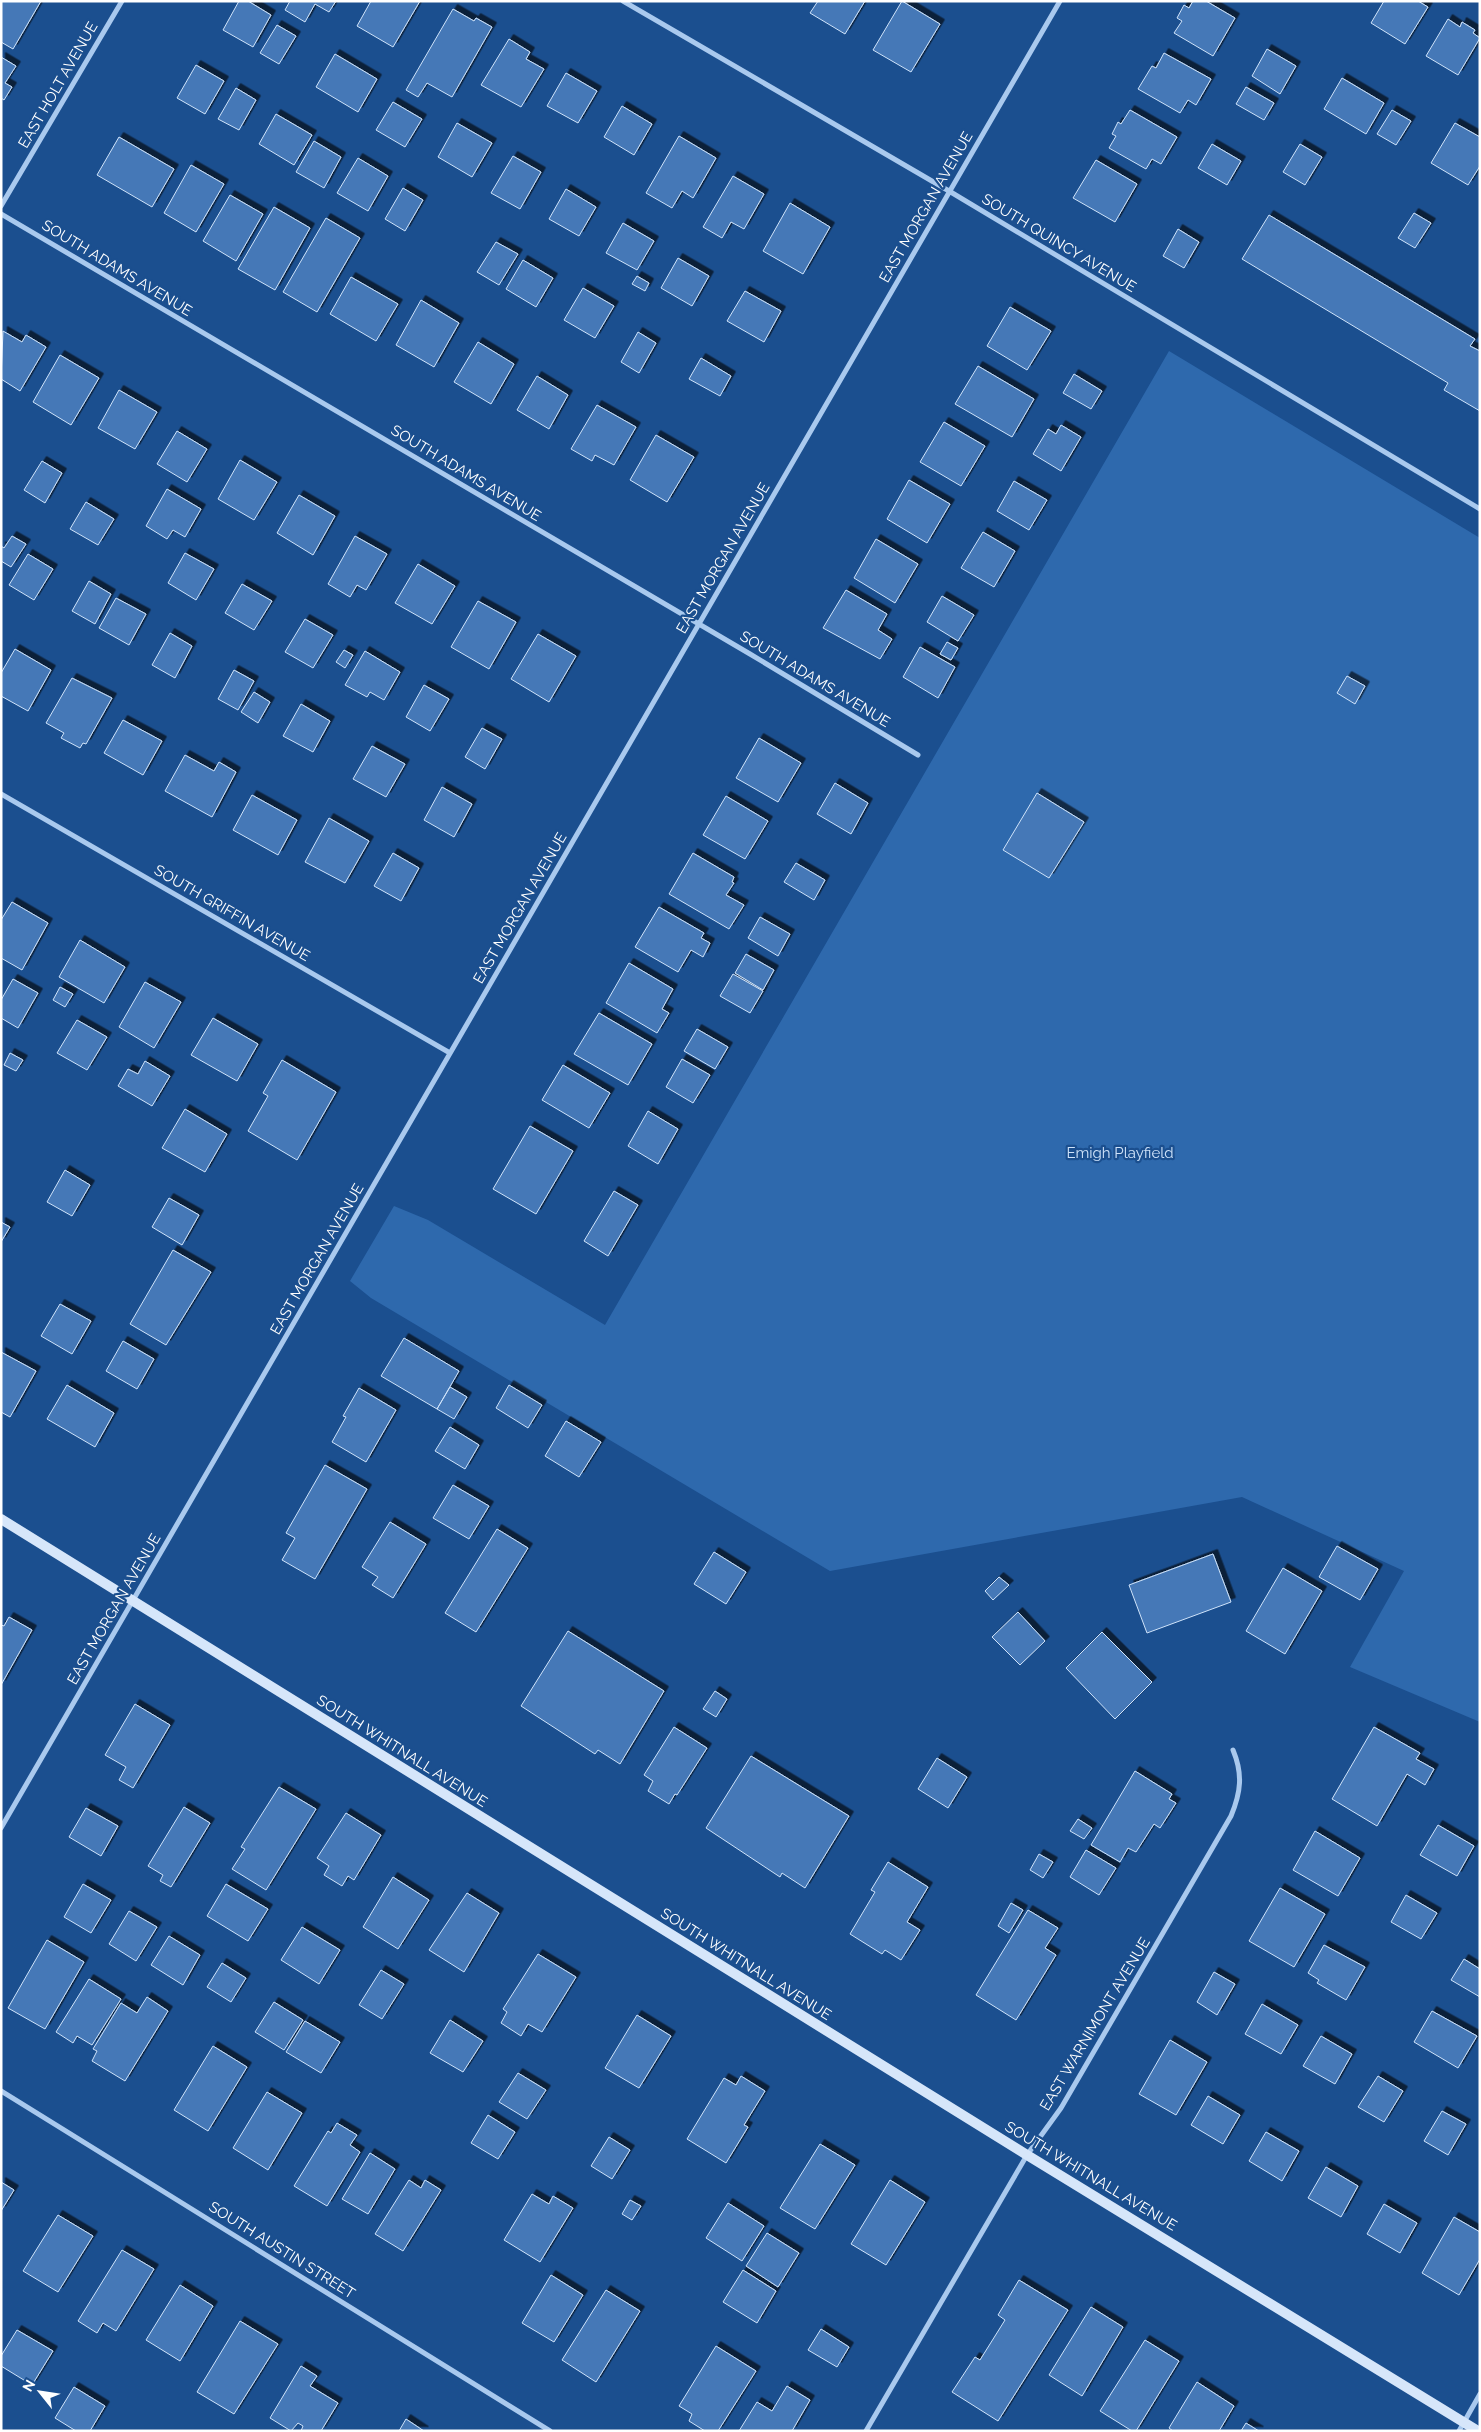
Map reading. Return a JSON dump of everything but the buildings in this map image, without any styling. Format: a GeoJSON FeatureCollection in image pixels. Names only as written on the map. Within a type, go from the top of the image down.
{"type":"FeatureCollection","features":[{"type":"Feature","properties":{"kind":"street","name":"EAST HOLT AVENUE"},"geometry":{"type":"LineString","coordinates":[[1,206],[122,1]]}},
{"type":"Feature","properties":{"kind":"street","name":"SOUTH QUINCY AVENUE"},"geometry":{"type":"LineString","coordinates":[[623,1],[950,191],[1480,509]]}},
{"type":"Feature","properties":{"kind":"street","name":"EAST MORGAN AVENUE"},"geometry":{"type":"LineString","coordinates":[[1,1828],[1060,1]]}},
{"type":"Feature","properties":{"kind":"street","name":"SOUTH ADAMS AVENUE"},"geometry":{"type":"LineString","coordinates":[[1,214],[699,624],[918,755]]}},
{"type":"Feature","properties":{"kind":"street","name":"SOUTH GRIFFIN AVENUE"},"geometry":{"type":"LineString","coordinates":[[1,794],[450,1053]]}},
{"type":"Feature","properties":{"kind":"street","name":"SOUTH WHITNALL AVENUE"},"geometry":{"type":"LineString","coordinates":[[1,1519],[1461,2426],[1478,2431]]}},
{"type":"Feature","properties":{"kind":"street","name":"EAST WARNIMONT AVENUE"},"geometry":{"type":"LineString","coordinates":[[866,2431],[1026,2155],[1061,2108],[1231,1816],[1240,1796],[1240,1777],[1232,1750]]}},
{"type":"Feature","properties":{"kind":"street","name":"SOUTH AUSTIN STREET"},"geometry":{"type":"LineString","coordinates":[[1,2091],[550,2431]]}},
{"type":"Feature","properties":{"kind":"street"},"geometry":{"type":"LineString","coordinates":[[1461,2426],[1480,2394]]}},
{"type":"Feature","properties":{"kind":"green space","name":"Emigh Playfield"},"geometry":{"type":"Polygon","coordinates":[[[1169,351],[1480,538],[1480,1722],[1350,1667],[1404,1571],[1242,1497],[830,1571],[371,1298],[350,1281],[394,1206],[428,1220],[605,1325],[1169,351]]]}}]}
